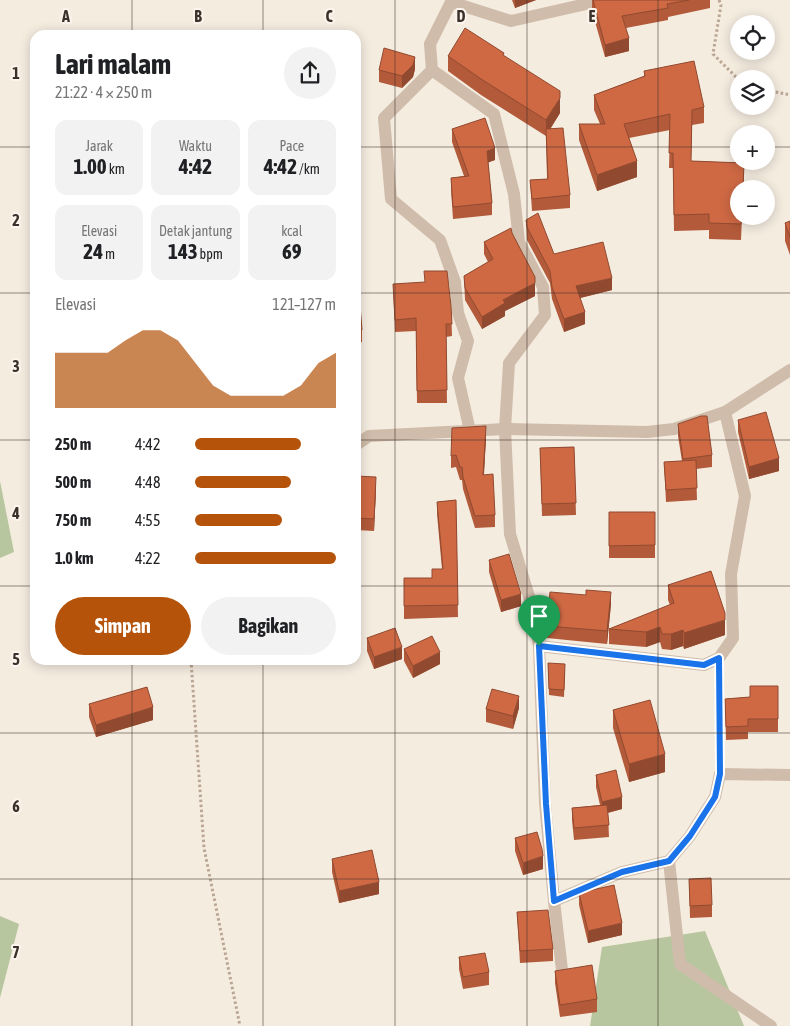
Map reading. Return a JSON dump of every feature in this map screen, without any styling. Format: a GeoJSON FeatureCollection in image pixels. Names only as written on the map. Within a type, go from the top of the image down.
{"type":"FeatureCollection","features":[{"type":"Feature","properties":{"kind":"street"},"geometry":{"type":"LineString","coordinates":[[470,431],[458,378],[468,341],[458,313],[455,282],[440,240],[391,199],[384,118],[432,70],[430,44],[451,2],[511,21],[604,0]]}},
{"type":"Feature","properties":{"kind":"street"},"geometry":{"type":"LineString","coordinates":[[432,70],[494,114],[514,194],[519,242],[543,287],[546,315],[508,363],[506,429],[510,534],[534,613],[539,646],[546,804],[562,970]]}},
{"type":"Feature","properties":{"kind":"street"},"geometry":{"type":"LineString","coordinates":[[361,442],[370,436],[506,429],[647,432],[674,429],[725,412],[790,370]]}},
{"type":"Feature","properties":{"kind":"street"},"geometry":{"type":"LineString","coordinates":[[539,646],[704,665],[719,658],[732,638],[732,574],[745,496],[725,412]]}},
{"type":"Feature","properties":{"kind":"street"},"geometry":{"type":"LineString","coordinates":[[554,901],[622,872],[669,861],[690,836],[715,797],[720,774],[790,775]]}},
{"type":"Feature","properties":{"kind":"street"},"geometry":{"type":"LineString","coordinates":[[669,861],[680,964],[771,1026]]}},
{"type":"Feature","properties":{"kind":"path"},"geometry":{"type":"LineString","coordinates":[[719,0],[721,5],[712,54],[730,71]]}},
{"type":"Feature","properties":{"kind":"path"},"geometry":{"type":"LineString","coordinates":[[775,92],[790,95]]}},
{"type":"Feature","properties":{"kind":"path"},"geometry":{"type":"LineString","coordinates":[[719,658],[720,774]]}},
{"type":"Feature","properties":{"kind":"path"},"geometry":{"type":"LineString","coordinates":[[191,665],[204,848],[240,1026]]}},
{"type":"Feature","properties":{"kind":"green space"},"geometry":{"type":"Polygon","coordinates":[[[0,481],[14,552],[0,558],[0,481]]]}},
{"type":"Feature","properties":{"kind":"green space"},"geometry":{"type":"Polygon","coordinates":[[[0,916],[19,924],[0,998],[0,916]]]}},
{"type":"Feature","properties":{"kind":"green space"},"geometry":{"type":"Polygon","coordinates":[[[705,931],[744,1026],[590,1026],[602,947],[705,931]]]}},
{"type":"Feature","properties":{"kind":"building"},"geometry":{"type":"Polygon","coordinates":[[[593,0],[689,0],[667,4],[668,8],[622,16],[629,38],[605,45],[593,0]]]}},
{"type":"Feature","properties":{"kind":"building"},"geometry":{"type":"Polygon","coordinates":[[[465,28],[504,53],[503,55],[560,91],[560,98],[546,120],[448,56],[465,28]]]}},
{"type":"Feature","properties":{"kind":"building"},"geometry":{"type":"Polygon","coordinates":[[[384,48],[415,57],[413,65],[402,76],[379,70],[384,48]]]}},
{"type":"Feature","properties":{"kind":"building"},"geometry":{"type":"Polygon","coordinates":[[[694,61],[704,107],[692,110],[691,161],[730,162],[730,170],[744,170],[743,180],[730,180],[730,224],[709,223],[709,214],[674,215],[673,153],[669,153],[670,114],[624,124],[637,161],[597,175],[579,124],[605,124],[594,95],[645,76],[644,71],[694,61]]]}},
{"type":"Feature","properties":{"kind":"building"},"geometry":{"type":"Polygon","coordinates":[[[485,118],[495,148],[487,151],[492,203],[453,207],[451,178],[469,176],[452,129],[485,118]]]}},
{"type":"Feature","properties":{"kind":"building"},"geometry":{"type":"Polygon","coordinates":[[[563,128],[570,195],[532,199],[530,180],[548,179],[546,129],[563,128]]]}},
{"type":"Feature","properties":{"kind":"building"},"geometry":{"type":"Polygon","coordinates":[[[538,213],[554,254],[603,242],[612,278],[576,286],[585,312],[564,319],[552,287],[550,271],[527,227],[526,220],[538,213]]]}},
{"type":"Feature","properties":{"kind":"building"},"geometry":{"type":"Polygon","coordinates":[[[790,221],[790,237],[785,223],[790,221]]]}},
{"type":"Feature","properties":{"kind":"building"},"geometry":{"type":"Polygon","coordinates":[[[511,228],[535,277],[535,283],[503,300],[505,303],[482,317],[465,288],[464,276],[493,259],[484,242],[511,228]]]}},
{"type":"Feature","properties":{"kind":"building"},"geometry":{"type":"Polygon","coordinates":[[[424,271],[447,271],[452,324],[446,324],[447,390],[417,391],[416,318],[395,320],[393,284],[425,282],[424,271]]]}},
{"type":"Feature","properties":{"kind":"building"},"geometry":{"type":"Polygon","coordinates":[[[766,412],[779,458],[749,467],[738,420],[766,412]]]}},
{"type":"Feature","properties":{"kind":"building"},"geometry":{"type":"Polygon","coordinates":[[[701,416],[707,416],[712,455],[683,459],[678,424],[701,416]]]}},
{"type":"Feature","properties":{"kind":"building"},"geometry":{"type":"Polygon","coordinates":[[[486,426],[483,475],[493,474],[495,515],[475,516],[463,477],[462,467],[460,467],[456,455],[451,456],[452,428],[486,426]]]}},
{"type":"Feature","properties":{"kind":"building"},"geometry":{"type":"Polygon","coordinates":[[[574,447],[576,503],[542,504],[540,448],[574,447]]]}},
{"type":"Feature","properties":{"kind":"building"},"geometry":{"type":"Polygon","coordinates":[[[696,460],[697,488],[666,490],[664,462],[696,460]]]}},
{"type":"Feature","properties":{"kind":"building"},"geometry":{"type":"Polygon","coordinates":[[[361,476],[376,477],[374,519],[361,518],[361,476]]]}},
{"type":"Feature","properties":{"kind":"building"},"geometry":{"type":"Polygon","coordinates":[[[456,500],[458,605],[404,606],[404,578],[432,578],[432,569],[443,569],[437,502],[456,500]]]}},
{"type":"Feature","properties":{"kind":"building"},"geometry":{"type":"Polygon","coordinates":[[[609,512],[655,512],[655,545],[609,546],[609,512]]]}},
{"type":"Feature","properties":{"kind":"building"},"geometry":{"type":"Polygon","coordinates":[[[509,554],[521,594],[501,600],[489,560],[509,554]]]}},
{"type":"Feature","properties":{"kind":"building"},"geometry":{"type":"Polygon","coordinates":[[[711,571],[725,613],[725,620],[684,633],[683,630],[671,634],[662,634],[660,627],[646,632],[609,629],[674,603],[668,585],[711,571]]]}},
{"type":"Feature","properties":{"kind":"building"},"geometry":{"type":"Polygon","coordinates":[[[586,590],[611,592],[607,631],[547,626],[550,592],[586,595],[586,590]]]}},
{"type":"Feature","properties":{"kind":"building"},"geometry":{"type":"Polygon","coordinates":[[[395,628],[402,647],[374,657],[367,638],[395,628]]]}},
{"type":"Feature","properties":{"kind":"building"},"geometry":{"type":"Polygon","coordinates":[[[432,636],[440,652],[413,666],[404,649],[432,636]]]}},
{"type":"Feature","properties":{"kind":"building"},"geometry":{"type":"Polygon","coordinates":[[[548,663],[565,664],[564,690],[549,689],[548,663]]]}},
{"type":"Feature","properties":{"kind":"building"},"geometry":{"type":"Polygon","coordinates":[[[750,686],[778,686],[778,719],[748,719],[748,726],[726,727],[725,699],[750,697],[750,686]]]}},
{"type":"Feature","properties":{"kind":"building"},"geometry":{"type":"Polygon","coordinates":[[[147,687],[153,707],[96,725],[89,704],[147,687]]]}},
{"type":"Feature","properties":{"kind":"building"},"geometry":{"type":"Polygon","coordinates":[[[492,689],[519,696],[513,716],[486,709],[492,689]]]}},
{"type":"Feature","properties":{"kind":"building"},"geometry":{"type":"Polygon","coordinates":[[[650,700],[665,754],[629,764],[613,710],[650,700]]]}},
{"type":"Feature","properties":{"kind":"building"},"geometry":{"type":"Polygon","coordinates":[[[616,770],[622,797],[602,802],[596,775],[616,770]]]}},
{"type":"Feature","properties":{"kind":"building"},"geometry":{"type":"Polygon","coordinates":[[[607,805],[609,825],[574,828],[572,808],[607,805]]]}},
{"type":"Feature","properties":{"kind":"building"},"geometry":{"type":"Polygon","coordinates":[[[537,832],[543,856],[523,863],[515,838],[537,832]]]}},
{"type":"Feature","properties":{"kind":"building"},"geometry":{"type":"Polygon","coordinates":[[[372,850],[379,882],[339,891],[332,859],[372,850]]]}},
{"type":"Feature","properties":{"kind":"building"},"geometry":{"type":"Polygon","coordinates":[[[711,878],[712,905],[690,906],[689,879],[711,878]]]}},
{"type":"Feature","properties":{"kind":"building"},"geometry":{"type":"Polygon","coordinates":[[[614,885],[622,923],[588,931],[579,893],[614,885]]]}},
{"type":"Feature","properties":{"kind":"building"},"geometry":{"type":"Polygon","coordinates":[[[548,910],[553,949],[520,951],[517,912],[548,910]]]}},
{"type":"Feature","properties":{"kind":"building"},"geometry":{"type":"Polygon","coordinates":[[[485,953],[489,972],[463,977],[459,957],[485,953]]]}},
{"type":"Feature","properties":{"kind":"building"},"geometry":{"type":"Polygon","coordinates":[[[592,965],[597,999],[560,1005],[555,971],[592,965]]]}},
{"type":"Feature","properties":{"kind":"route"},"geometry":{"type":"LineString","coordinates":[[539,646],[704,665],[719,658],[720,774],[715,797],[690,836],[669,861],[622,872],[554,901],[546,804],[539,646]]}}]}
